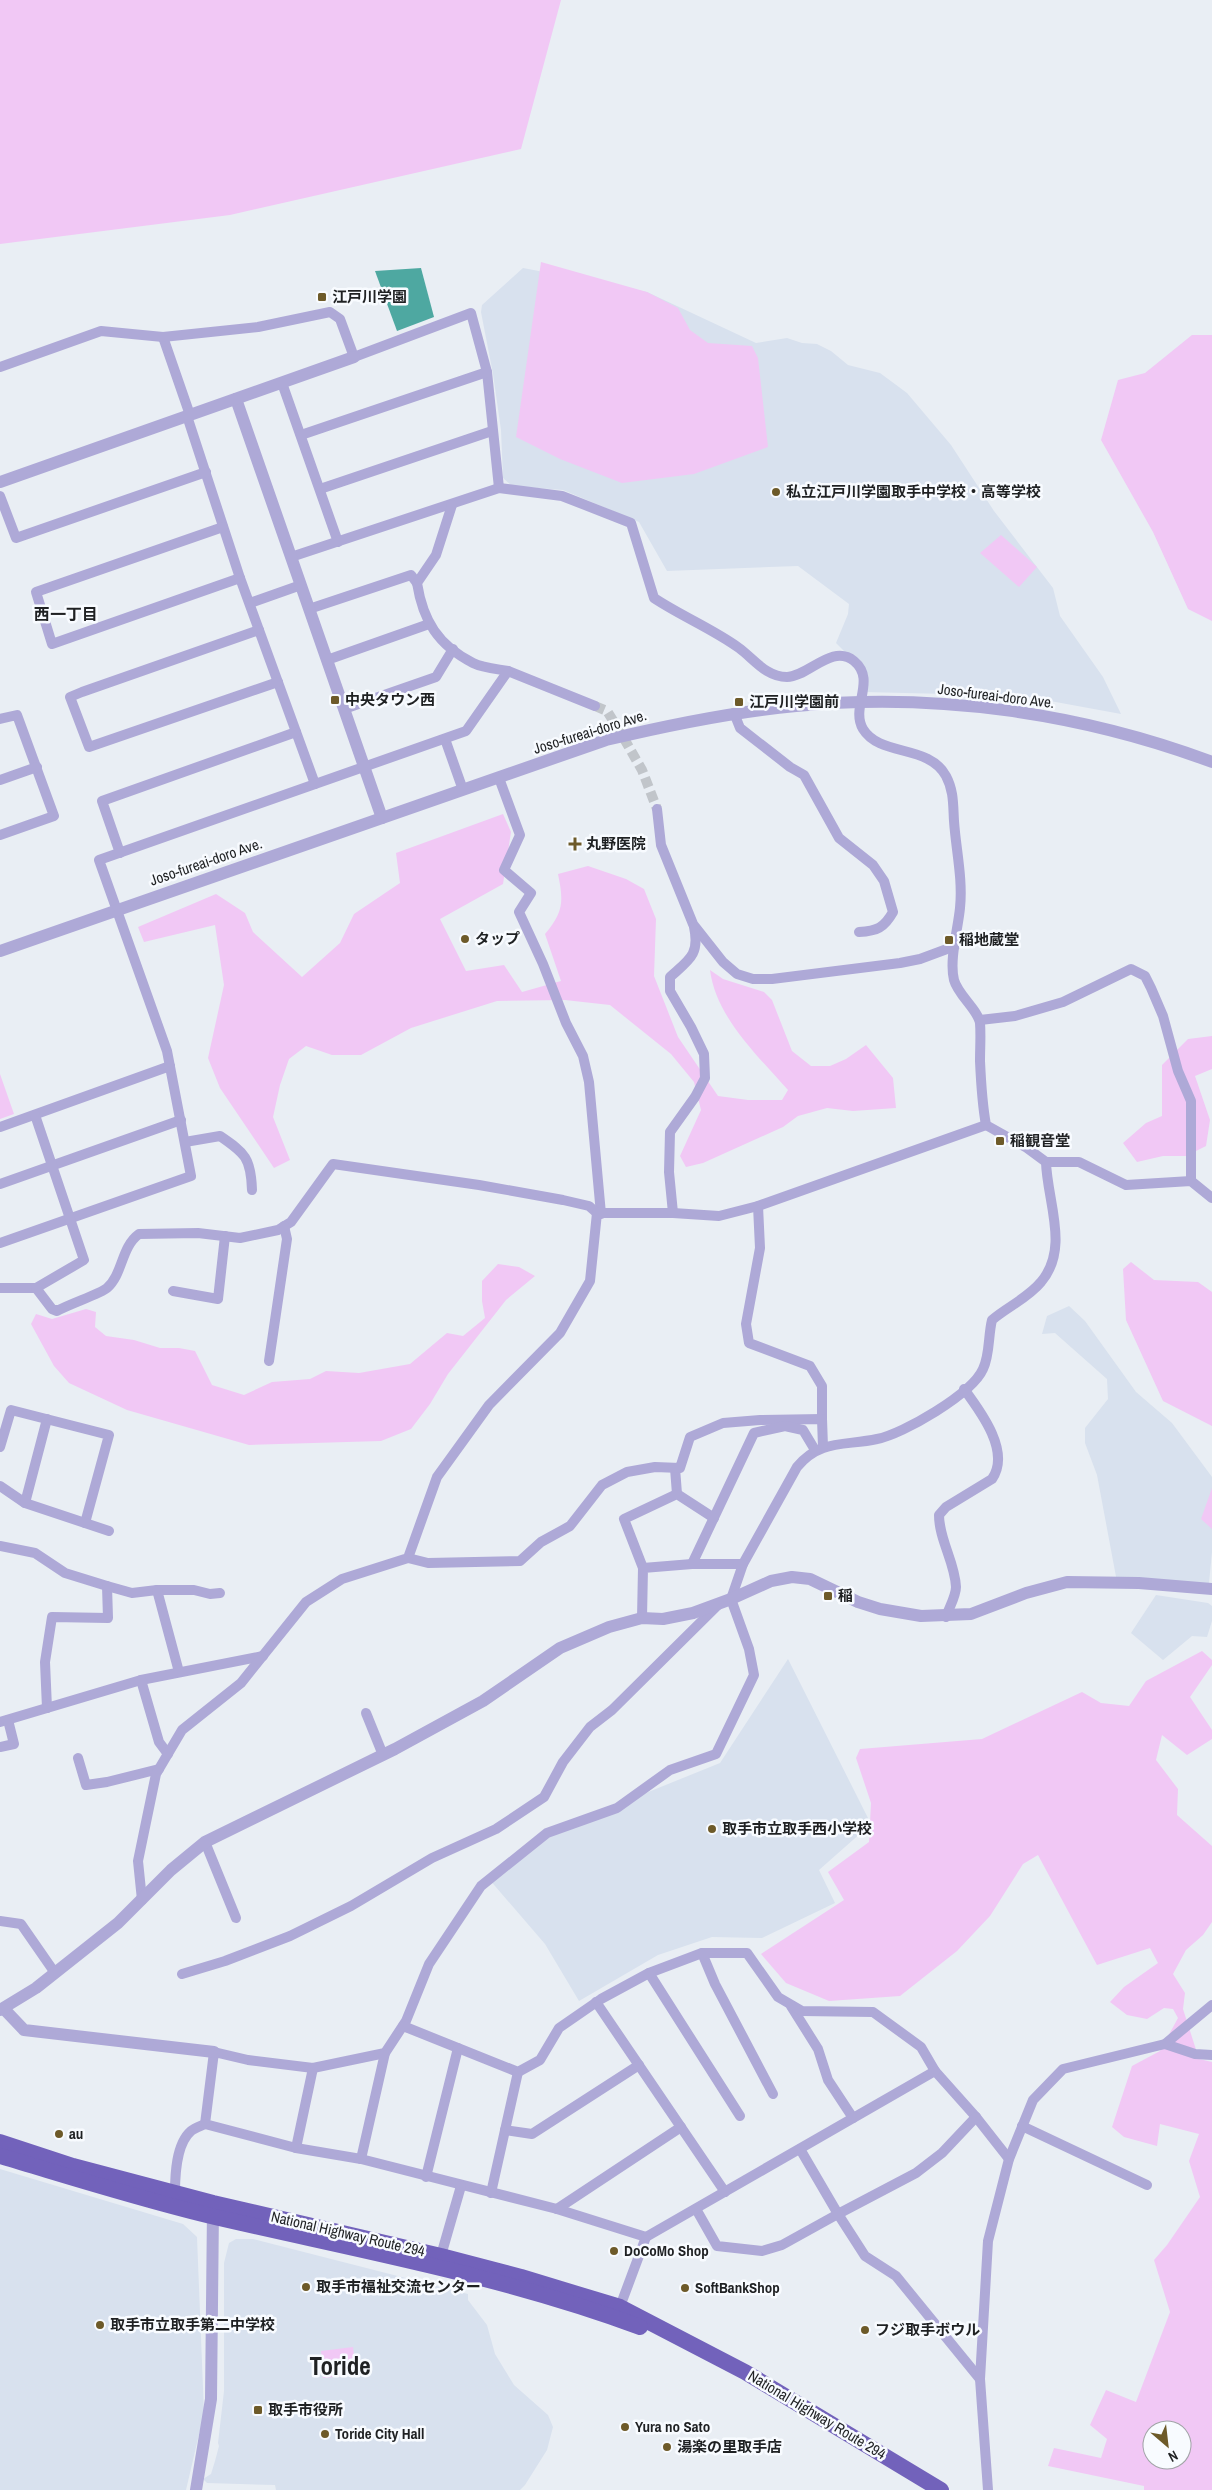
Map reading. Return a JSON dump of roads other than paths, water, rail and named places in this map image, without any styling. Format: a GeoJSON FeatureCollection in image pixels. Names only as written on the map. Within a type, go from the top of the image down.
{"type":"FeatureCollection","features":[{"type":"Feature","properties":{"kind":"highway","name":"National Highway Route 294"},"geometry":{"type":"LineString","coordinates":[[0,2142],[73,2166],[175,2193],[213,2209]]}},
{"type":"Feature","properties":{"kind":"highway","name":"National Highway Route 294"},"geometry":{"type":"LineString","coordinates":[[0,2156],[213,2209],[440,2262],[618,2313],[690,2344],[745,2372],[941,2490]]}},
{"type":"Feature","properties":{"kind":"street"},"geometry":{"type":"LineString","coordinates":[[0,367],[102,331],[163,337],[258,327],[330,312],[340,319],[354,357]]}},
{"type":"Feature","properties":{"kind":"street"},"geometry":{"type":"LineString","coordinates":[[0,482],[354,357],[471,313],[486,372],[499,488]]}},
{"type":"Feature","properties":{"kind":"street"},"geometry":{"type":"LineString","coordinates":[[163,337],[240,578],[315,784]]}},
{"type":"Feature","properties":{"kind":"street"},"geometry":{"type":"LineString","coordinates":[[301,435],[486,372]]}},
{"type":"Feature","properties":{"kind":"street"},"geometry":{"type":"LineString","coordinates":[[282,382],[338,542]]}},
{"type":"Feature","properties":{"kind":"street"},"geometry":{"type":"LineString","coordinates":[[236,399],[382,818]]}},
{"type":"Feature","properties":{"kind":"street"},"geometry":{"type":"LineString","coordinates":[[320,489],[492,431]]}},
{"type":"Feature","properties":{"kind":"street"},"geometry":{"type":"LineString","coordinates":[[0,496],[16,538],[206,472]]}},
{"type":"Feature","properties":{"kind":"street"},"geometry":{"type":"LineString","coordinates":[[291,557],[499,488],[562,496],[631,523],[654,598],[739,648],[758,666],[774,674],[787,677],[818,662],[839,656],[853,660],[863,674],[864,692],[858,716],[863,729],[883,744],[930,758],[948,778],[953,794],[961,890],[955,946],[954,980],[962,996],[980,1020],[981,1093],[986,1125]]}},
{"type":"Feature","properties":{"kind":"street"},"geometry":{"type":"LineString","coordinates":[[417,583],[436,555],[452,505]]}},
{"type":"Feature","properties":{"kind":"street"},"geometry":{"type":"LineString","coordinates":[[224,527],[36,592],[38,602],[52,644],[240,578]]}},
{"type":"Feature","properties":{"kind":"street"},"geometry":{"type":"LineString","coordinates":[[309,609],[411,575],[417,583],[421,608],[438,637],[474,664],[508,671],[596,706]]}},
{"type":"Feature","properties":{"kind":"street"},"geometry":{"type":"LineString","coordinates":[[250,603],[301,585]]}},
{"type":"Feature","properties":{"kind":"street"},"geometry":{"type":"LineString","coordinates":[[327,660],[429,624]]}},
{"type":"Feature","properties":{"kind":"street"},"geometry":{"type":"LineString","coordinates":[[259,630],[82,692],[70,697],[73,706],[89,747],[278,682]]}},
{"type":"Feature","properties":{"kind":"street"},"geometry":{"type":"LineString","coordinates":[[344,709],[436,677],[453,649]]}},
{"type":"Feature","properties":{"kind":"street"},"geometry":{"type":"LineString","coordinates":[[0,1242],[191,1176],[182,1120],[170,1066],[100,860],[466,731],[508,671]]}},
{"type":"Feature","properties":{"kind":"street","name":"Joso-fureai-doro Ave."},"geometry":{"type":"LineString","coordinates":[[0,951],[606,740],[669,725],[734,713],[797,706],[860,703],[913,702],[978,706],[1080,724],[1143,740],[1212,762]]}},
{"type":"Feature","properties":{"kind":"street"},"geometry":{"type":"LineString","coordinates":[[734,713],[740,728],[790,767],[804,775],[839,838],[872,865],[884,881],[893,912],[885,926],[877,930],[859,932]]}},
{"type":"Feature","properties":{"kind":"street"},"geometry":{"type":"LineString","coordinates":[[0,719],[17,715],[54,816],[0,835]]}},
{"type":"Feature","properties":{"kind":"street"},"geometry":{"type":"LineString","coordinates":[[120,853],[102,801],[296,732]]}},
{"type":"Feature","properties":{"kind":"street"},"geometry":{"type":"LineString","coordinates":[[445,739],[464,790]]}},
{"type":"Feature","properties":{"kind":"street"},"geometry":{"type":"LineString","coordinates":[[0,780],[37,767]]}},
{"type":"Feature","properties":{"kind":"street"},"geometry":{"type":"LineString","coordinates":[[408,1558],[437,1477],[489,1405],[560,1333],[590,1281],[599,1214],[587,1074],[583,1056],[566,1023],[543,964],[519,912],[531,893],[504,870],[520,835],[499,778]]}},
{"type":"Feature","properties":{"kind":"street"},"geometry":{"type":"LineString","coordinates":[[657,809],[661,845],[693,924],[697,943],[691,958],[670,977],[670,991],[704,1054],[705,1078],[695,1097],[670,1132],[669,1172],[673,1213]]}},
{"type":"Feature","properties":{"kind":"street"},"geometry":{"type":"LineString","coordinates":[[693,924],[723,962],[737,974],[753,979],[900,963],[920,959],[955,946]]}},
{"type":"Feature","properties":{"kind":"street"},"geometry":{"type":"LineString","coordinates":[[980,1020],[1015,1016],[1063,1002],[1131,969],[1145,976],[1163,1016],[1178,1072],[1191,1101],[1191,1181]]}},
{"type":"Feature","properties":{"kind":"street"},"geometry":{"type":"LineString","coordinates":[[0,1128],[170,1066]]}},
{"type":"Feature","properties":{"kind":"street"},"geometry":{"type":"LineString","coordinates":[[0,1288],[36,1288],[84,1260],[35,1115]]}},
{"type":"Feature","properties":{"kind":"street"},"geometry":{"type":"LineString","coordinates":[[0,1184],[182,1120]]}},
{"type":"Feature","properties":{"kind":"street"},"geometry":{"type":"LineString","coordinates":[[36,1288],[52,1309],[57,1311],[70,1303],[106,1288],[116,1274],[131,1240],[139,1234],[198,1233],[240,1238],[278,1230],[291,1222],[333,1164],[480,1184],[589,1206],[599,1214],[673,1213],[719,1216],[758,1206],[986,1125],[1046,1162],[1079,1162],[1126,1185],[1191,1181],[1212,1198]]}},
{"type":"Feature","properties":{"kind":"street"},"geometry":{"type":"LineString","coordinates":[[185,1142],[220,1136],[243,1152],[252,1172],[252,1190]]}},
{"type":"Feature","properties":{"kind":"street"},"geometry":{"type":"LineString","coordinates":[[182,1974],[225,1961],[290,1936],[352,1906],[432,1858],[496,1829],[544,1797],[563,1762],[590,1727],[612,1710],[726,1601],[743,1564],[797,1467],[806,1456],[819,1449],[879,1439],[893,1434],[928,1417],[978,1376],[984,1366],[992,1320],[1041,1283],[1051,1267],[1055,1245],[1055,1221],[1046,1162]]}},
{"type":"Feature","properties":{"kind":"street"},"geometry":{"type":"LineString","coordinates":[[758,1206],[760,1248],[746,1324],[749,1343],[810,1366],[822,1386],[822,1419],[819,1449]]}},
{"type":"Feature","properties":{"kind":"street"},"geometry":{"type":"LineString","coordinates":[[269,1361],[287,1238],[284,1226]]}},
{"type":"Feature","properties":{"kind":"street"},"geometry":{"type":"LineString","coordinates":[[173,1291],[218,1299],[225,1236]]}},
{"type":"Feature","properties":{"kind":"street"},"geometry":{"type":"LineString","coordinates":[[946,1616],[956,1588],[942,1535],[940,1514],[946,1507],[992,1480],[997,1472],[999,1460],[988,1425],[964,1389]]}},
{"type":"Feature","properties":{"kind":"street"},"geometry":{"type":"LineString","coordinates":[[0,1447],[11,1410],[109,1435],[85,1523]]}},
{"type":"Feature","properties":{"kind":"street"},"geometry":{"type":"LineString","coordinates":[[25,1503],[47,1419]]}},
{"type":"Feature","properties":{"kind":"street"},"geometry":{"type":"LineString","coordinates":[[142,1900],[138,1861],[156,1774],[182,1730],[241,1683],[306,1602],[342,1579],[408,1558],[428,1563],[520,1562],[542,1542],[570,1526],[602,1485],[626,1472],[655,1467],[680,1468],[690,1437],[723,1423],[760,1420],[822,1419]]}},
{"type":"Feature","properties":{"kind":"street"},"geometry":{"type":"LineString","coordinates":[[692,1564],[754,1433],[785,1426],[802,1430],[819,1449]]}},
{"type":"Feature","properties":{"kind":"street"},"geometry":{"type":"LineString","coordinates":[[676,1468],[677,1494]]}},
{"type":"Feature","properties":{"kind":"street"},"geometry":{"type":"LineString","coordinates":[[0,1486],[25,1503],[109,1531]]}},
{"type":"Feature","properties":{"kind":"street"},"geometry":{"type":"LineString","coordinates":[[677,1494],[714,1518]]}},
{"type":"Feature","properties":{"kind":"street"},"geometry":{"type":"LineString","coordinates":[[642,1618],[643,1568],[624,1519],[677,1494]]}},
{"type":"Feature","properties":{"kind":"street"},"geometry":{"type":"LineString","coordinates":[[0,1546],[35,1553],[65,1574],[132,1593],[157,1590],[194,1590],[210,1594],[220,1593]]}},
{"type":"Feature","properties":{"kind":"street"},"geometry":{"type":"LineString","coordinates":[[643,1568],[692,1564],[743,1564]]}},
{"type":"Feature","properties":{"kind":"street"},"geometry":{"type":"LineString","coordinates":[[385,2053],[313,2068],[248,2060],[214,2052],[24,2030],[2,2010],[55,1973],[118,1922],[171,1870],[204,1842],[383,1755],[483,1701],[560,1648],[609,1627],[642,1618],[663,1620],[693,1613],[771,1581],[792,1577],[810,1579],[858,1602],[880,1609],[921,1616],[970,1614],[1026,1593],[1068,1582],[1099,1581],[1212,1589]]}},
{"type":"Feature","properties":{"kind":"street"},"geometry":{"type":"LineString","coordinates":[[48,1708],[45,1662],[52,1617],[108,1618],[107,1586]]}},
{"type":"Feature","properties":{"kind":"street"},"geometry":{"type":"LineString","coordinates":[[157,1590],[179,1672]]}},
{"type":"Feature","properties":{"kind":"street"},"geometry":{"type":"LineString","coordinates":[[361,2159],[385,2053],[403,2026],[429,1964],[481,1886],[547,1833],[617,1808],[670,1770],[716,1754],[754,1675],[748,1649],[726,1601]]}},
{"type":"Feature","properties":{"kind":"street"},"geometry":{"type":"LineString","coordinates":[[0,1748],[14,1744],[4,1721],[141,1680],[263,1656]]}},
{"type":"Feature","properties":{"kind":"street"},"geometry":{"type":"LineString","coordinates":[[141,1680],[158,1742],[168,1754]]}},
{"type":"Feature","properties":{"kind":"street"},"geometry":{"type":"LineString","coordinates":[[366,1712],[383,1755]]}},
{"type":"Feature","properties":{"kind":"street"},"geometry":{"type":"LineString","coordinates":[[78,1758],[86,1784],[107,1782],[159,1769]]}},
{"type":"Feature","properties":{"kind":"street"},"geometry":{"type":"LineString","coordinates":[[204,1842],[236,1918]]}},
{"type":"Feature","properties":{"kind":"street"},"geometry":{"type":"LineString","coordinates":[[0,1921],[21,1924],[55,1973]]}},
{"type":"Feature","properties":{"kind":"street"},"geometry":{"type":"LineString","coordinates":[[490,2192],[518,2072],[540,2060],[559,2028],[596,2002],[648,1973],[702,1954],[747,1953],[778,1997],[802,2011],[873,2012],[921,2047],[934,2071],[976,2117],[1009,2160]]}},
{"type":"Feature","properties":{"kind":"street"},"geometry":{"type":"LineString","coordinates":[[702,1954],[715,1984],[773,2094]]}},
{"type":"Feature","properties":{"kind":"street"},"geometry":{"type":"LineString","coordinates":[[648,1973],[740,2116]]}},
{"type":"Feature","properties":{"kind":"street"},"geometry":{"type":"LineString","coordinates":[[596,2002],[725,2192]]}},
{"type":"Feature","properties":{"kind":"street"},"geometry":{"type":"LineString","coordinates":[[790,2004],[818,2049],[828,2080],[853,2118]]}},
{"type":"Feature","properties":{"kind":"street"},"geometry":{"type":"LineString","coordinates":[[988,2490],[980,2378],[988,2241],[1009,2160],[1033,2100],[1062,2068],[1165,2044],[1212,2005]]}},
{"type":"Feature","properties":{"kind":"street"},"geometry":{"type":"LineString","coordinates":[[403,2026],[518,2072]]}},
{"type":"Feature","properties":{"kind":"street"},"geometry":{"type":"LineString","coordinates":[[1165,2044],[1196,2054],[1212,2055]]}},
{"type":"Feature","properties":{"kind":"street"},"geometry":{"type":"LineString","coordinates":[[426,2177],[458,2048]]}},
{"type":"Feature","properties":{"kind":"street"},"geometry":{"type":"LineString","coordinates":[[205,2124],[214,2052]]}},
{"type":"Feature","properties":{"kind":"street"},"geometry":{"type":"LineString","coordinates":[[505,2130],[532,2134],[639,2065]]}},
{"type":"Feature","properties":{"kind":"street"},"geometry":{"type":"LineString","coordinates":[[296,2148],[313,2068]]}},
{"type":"Feature","properties":{"kind":"street"},"geometry":{"type":"LineString","coordinates":[[618,2313],[646,2237],[934,2071]]}},
{"type":"Feature","properties":{"kind":"street"},"geometry":{"type":"LineString","coordinates":[[696,2209],[717,2246],[762,2251],[782,2245],[916,2173],[942,2153],[976,2117]]}},
{"type":"Feature","properties":{"kind":"street"},"geometry":{"type":"LineString","coordinates":[[175,2193],[175,2176],[182,2144],[191,2132],[205,2124],[296,2148],[361,2159],[460,2186],[558,2209],[646,2237]]}},
{"type":"Feature","properties":{"kind":"street"},"geometry":{"type":"LineString","coordinates":[[1022,2126],[1146,2185]]}},
{"type":"Feature","properties":{"kind":"street"},"geometry":{"type":"LineString","coordinates":[[558,2209],[681,2127]]}},
{"type":"Feature","properties":{"kind":"street"},"geometry":{"type":"LineString","coordinates":[[800,2149],[838,2214],[866,2256],[896,2276],[980,2378]]}},
{"type":"Feature","properties":{"kind":"street"},"geometry":{"type":"LineString","coordinates":[[440,2262],[460,2186]]}},
{"type":"Feature","properties":{"kind":"street"},"geometry":{"type":"LineString","coordinates":[[196,2490],[211,2399],[213,2209]]}},
{"type":"Feature","properties":{"kind":"tunnel"},"geometry":{"type":"LineString","coordinates":[[595,706],[607,711],[622,735],[642,770],[657,809]]}},
{"type":"Feature","properties":{"kind":"place","name":"江戸川学園"},"geometry":{"type":"Point","coordinates":[322,297]}},
{"type":"Feature","properties":{"kind":"place","name":"私立江戸川学園取手中学校・高等学校"},"geometry":{"type":"Point","coordinates":[776,492]}},
{"type":"Feature","properties":{"kind":"place","name":"中央タウン西"},"geometry":{"type":"Point","coordinates":[335,700]}},
{"type":"Feature","properties":{"kind":"place","name":"江戸川学園前"},"geometry":{"type":"Point","coordinates":[739,702]}},
{"type":"Feature","properties":{"kind":"place","name":"丸野医院"},"geometry":{"type":"Point","coordinates":[575,844]}},
{"type":"Feature","properties":{"kind":"place","name":"タップ"},"geometry":{"type":"Point","coordinates":[465,939]}},
{"type":"Feature","properties":{"kind":"place","name":"稲地蔵堂"},"geometry":{"type":"Point","coordinates":[949,940]}},
{"type":"Feature","properties":{"kind":"place","name":"稲観音堂"},"geometry":{"type":"Point","coordinates":[1000,1141]}},
{"type":"Feature","properties":{"kind":"place","name":"稲"},"geometry":{"type":"Point","coordinates":[828,1596]}},
{"type":"Feature","properties":{"kind":"place","name":"取手市立取手西小学校"},"geometry":{"type":"Point","coordinates":[712,1829]}},
{"type":"Feature","properties":{"kind":"place","name":"au"},"geometry":{"type":"Point","coordinates":[59,2134]}},
{"type":"Feature","properties":{"kind":"place","name":"DoCoMo Shop"},"geometry":{"type":"Point","coordinates":[614,2251]}},
{"type":"Feature","properties":{"kind":"place","name":"取手市福祉交流センター"},"geometry":{"type":"Point","coordinates":[306,2287]}},
{"type":"Feature","properties":{"kind":"place","name":"SoftBankShop"},"geometry":{"type":"Point","coordinates":[685,2288]}},
{"type":"Feature","properties":{"kind":"place","name":"取手市立取手第二中学校"},"geometry":{"type":"Point","coordinates":[100,2325]}},
{"type":"Feature","properties":{"kind":"place","name":"フジ取手ボウル"},"geometry":{"type":"Point","coordinates":[865,2330]}},
{"type":"Feature","properties":{"kind":"place","name":"取手市役所"},"geometry":{"type":"Point","coordinates":[258,2410]}},
{"type":"Feature","properties":{"kind":"place","name":"Yura no Sato"},"geometry":{"type":"Point","coordinates":[625,2427]}},
{"type":"Feature","properties":{"kind":"place","name":"Toride City Hall"},"geometry":{"type":"Point","coordinates":[325,2434]}},
{"type":"Feature","properties":{"kind":"place","name":"湯楽の里取手店"},"geometry":{"type":"Point","coordinates":[667,2447]}},
{"type":"Feature","properties":{"kind":"district","name":"西一丁目"},"geometry":{"type":"Point","coordinates":[66,614]}},
{"type":"Feature","properties":{"kind":"district","name":"Toride"},"geometry":{"type":"Point","coordinates":[340,2366]}}]}
